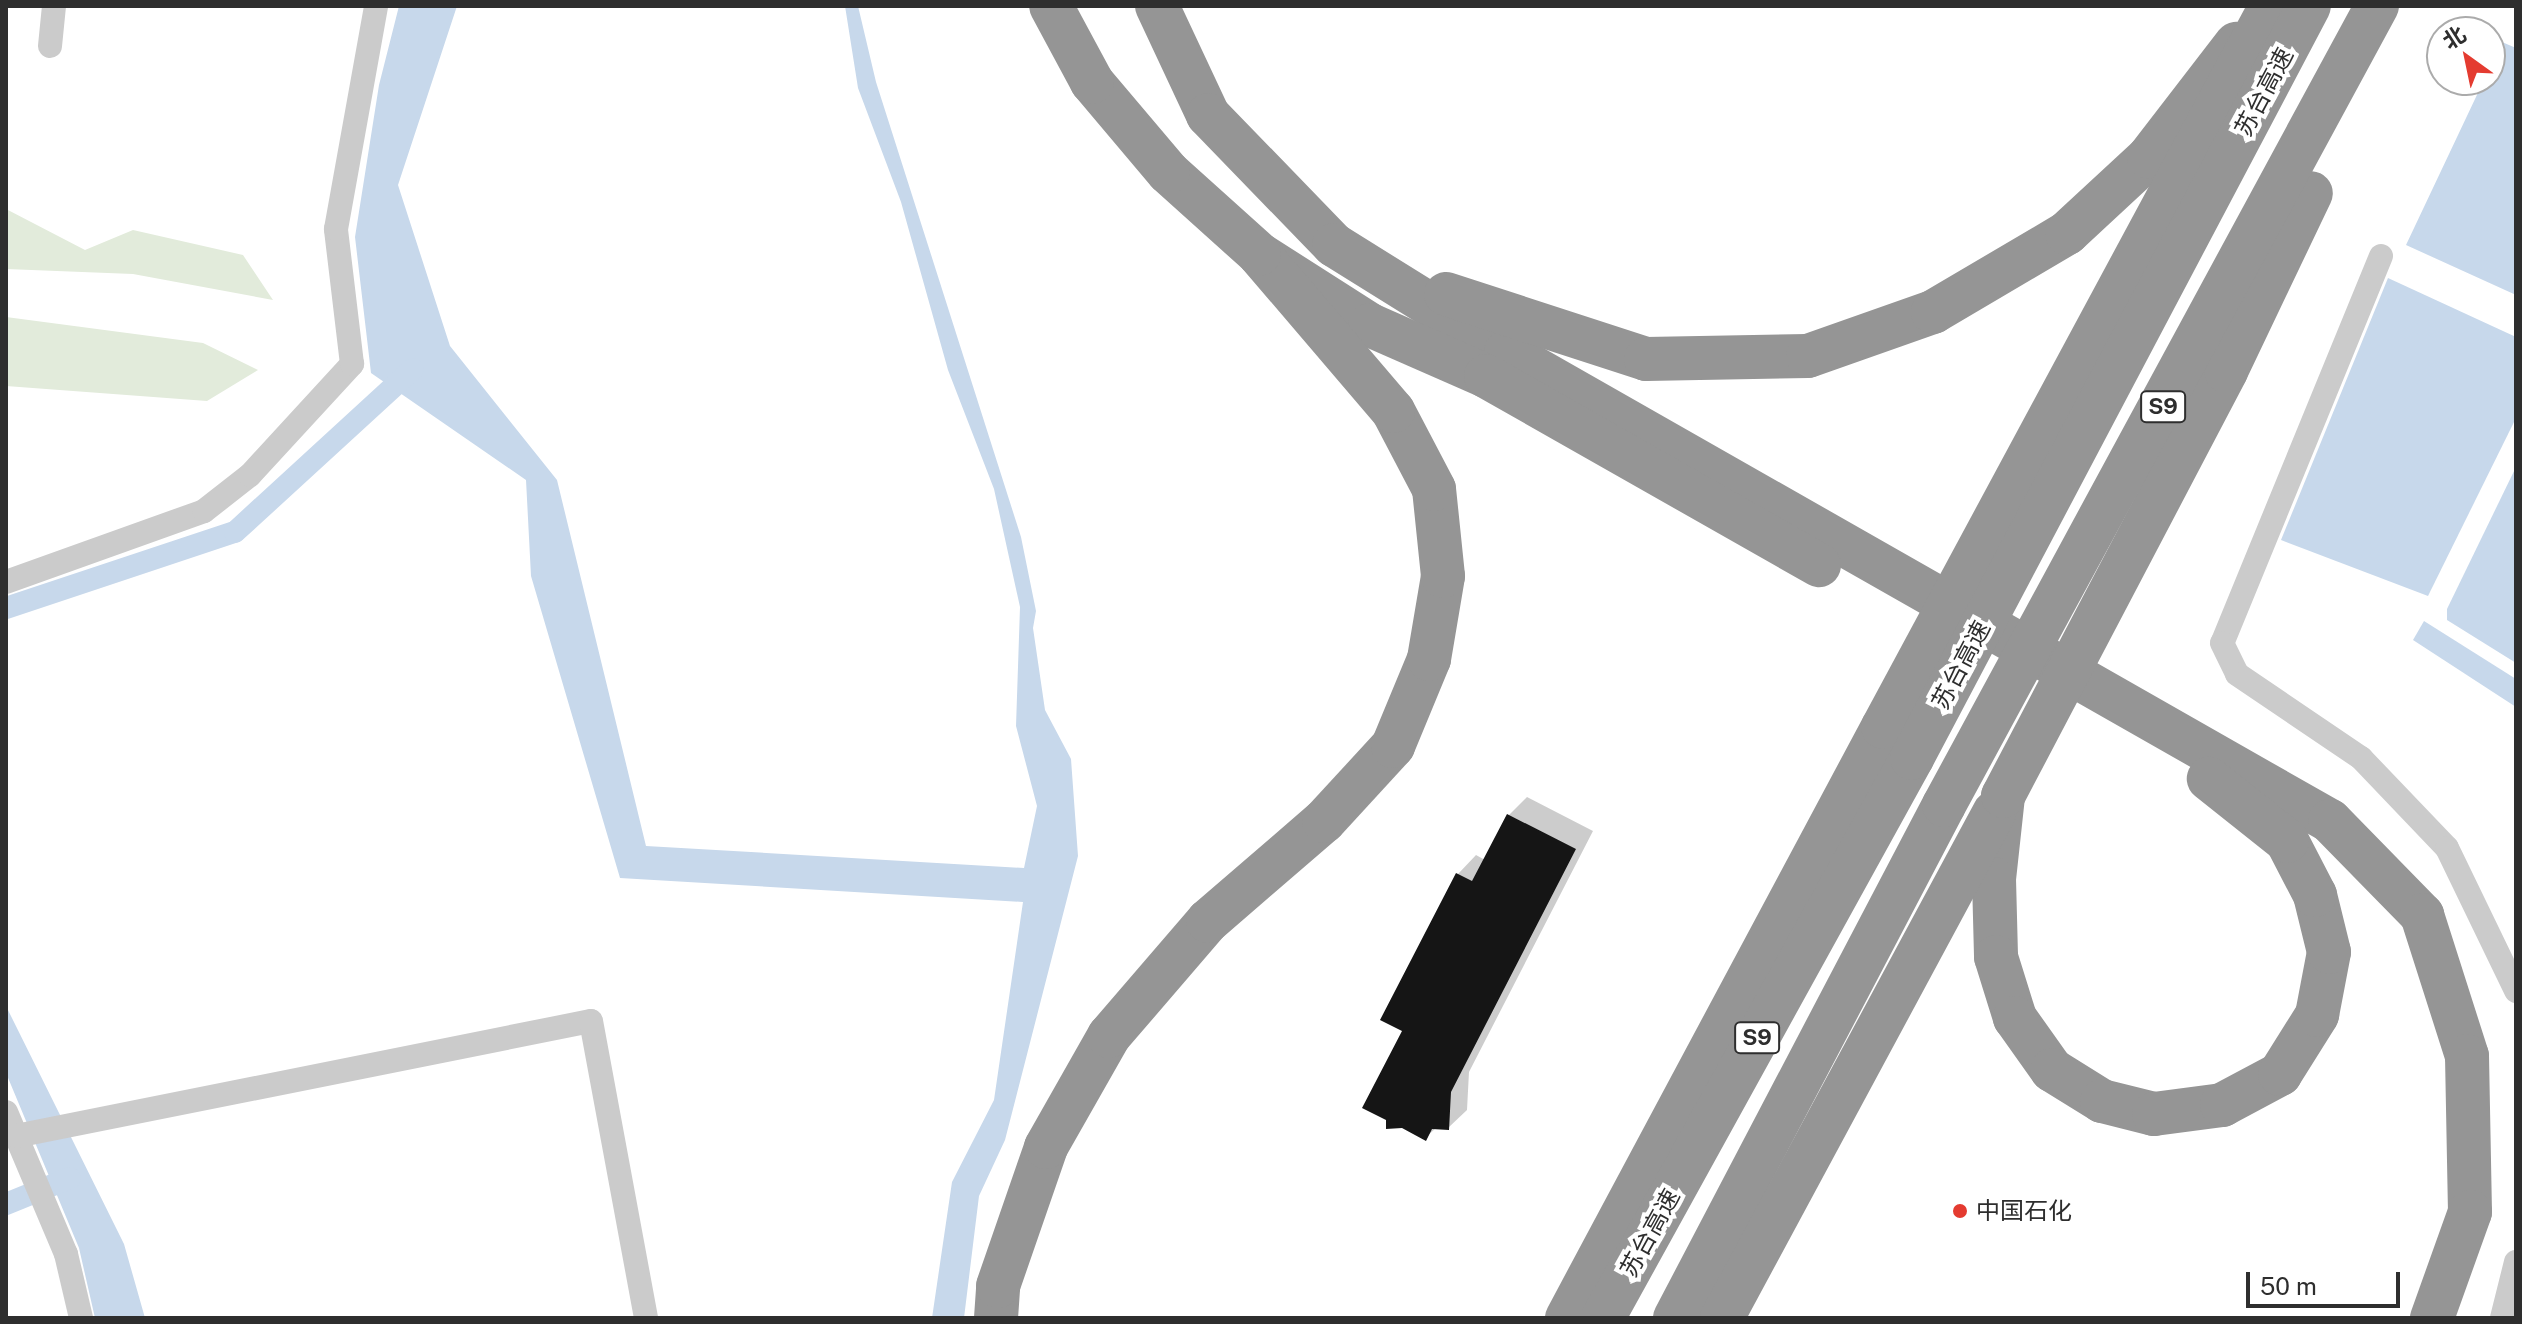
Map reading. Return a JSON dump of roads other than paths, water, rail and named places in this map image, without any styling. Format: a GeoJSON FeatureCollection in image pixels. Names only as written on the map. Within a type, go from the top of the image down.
{"type":"FeatureCollection","features":[{"type":"Feature","properties":{"kind":"highway"},"geometry":{"type":"LineString","coordinates":[[996,1318],[998,1286],[1046,1147],[1109,1036],[1208,921],[1324,821],[1393,746],[1429,659],[1443,576],[1434,489],[1393,411],[1259,254],[1168,172],[1092,82],[1051,6]]}},
{"type":"Feature","properties":{"kind":"highway"},"geometry":{"type":"LineString","coordinates":[[1157,6],[1208,115],[1334,245],[1506,352],[2330,821],[2422,915],[2467,1056],[2470,1212],[2432,1318]]}},
{"type":"Feature","properties":{"kind":"highway"},"geometry":{"type":"LineString","coordinates":[[1372,268],[1646,359],[1808,356],[1933,312],[2079,222],[2149,157],[2268,6]]}},
{"type":"Feature","properties":{"kind":"highway"},"geometry":{"type":"LineString","coordinates":[[1567,1318],[1897,742],[2268,6]]}},
{"type":"Feature","properties":{"kind":"highway","name":"苏台高速"},"geometry":{"type":"LineString","coordinates":[[1603,1318],[1897,742],[2309,6]]}},
{"type":"Feature","properties":{"kind":"highway","name":"S9"},"geometry":{"type":"LineString","coordinates":[[1675,1318],[1944,805],[2334,94],[2377,6]]}},
{"type":"Feature","properties":{"kind":"highway"},"geometry":{"type":"LineString","coordinates":[[1722,1318],[2003,796],[2226,371],[2396,6]]}},
{"type":"Feature","properties":{"kind":"highway"},"geometry":{"type":"LineString","coordinates":[[1259,254],[1370,325],[1486,376],[2222,786],[2287,841],[2315,895],[2329,952],[2317,1015],[2280,1074],[2222,1105],[2154,1114],[2102,1101],[2052,1070],[2015,1018],[1996,957],[1994,879],[2003,796]]}},
{"type":"Feature","properties":{"kind":"street"},"geometry":{"type":"LineString","coordinates":[[50,46],[54,6]]}},
{"type":"Feature","properties":{"kind":"street"},"geometry":{"type":"LineString","coordinates":[[6,582],[204,511],[250,475],[352,364],[336,229],[376,6]]}},
{"type":"Feature","properties":{"kind":"street"},"geometry":{"type":"LineString","coordinates":[[2381,256],[2222,643],[2237,674],[2361,758],[2447,848],[2516,991]]}},
{"type":"Feature","properties":{"kind":"street"},"geometry":{"type":"LineString","coordinates":[[16,1136],[72,1121],[591,1021],[646,1318]]}},
{"type":"Feature","properties":{"kind":"street"},"geometry":{"type":"LineString","coordinates":[[6,1112],[66,1254],[81,1318]]}},
{"type":"Feature","properties":{"kind":"street"},"geometry":{"type":"LineString","coordinates":[[2502,1318],[2516,1262]]}},
{"type":"Feature","properties":{"kind":"water"},"geometry":{"type":"Polygon","coordinates":[[[399,6],[457,6],[398,185],[450,346],[557,480],[646,846],[1024,868],[1037,806],[1016,726],[1020,607],[994,489],[948,370],[901,202],[858,88],[845,6],[858,6],[876,82],[1021,537],[1036,611],[1033,628],[1045,710],[1071,759],[1078,856],[1005,1140],[979,1196],[964,1318],[932,1318],[952,1182],[994,1100],[1023,902],[620,878],[531,576],[526,480],[371,373],[355,237],[379,85],[399,6]]]}},
{"type":"Feature","properties":{"kind":"water"},"geometry":{"type":"Polygon","coordinates":[[[2506,44],[2516,48],[2516,295],[2406,245],[2476,96],[2506,96],[2506,44]]]}},
{"type":"Feature","properties":{"kind":"water"},"geometry":{"type":"Polygon","coordinates":[[[2388,278],[2516,337],[2516,418],[2428,596],[2281,540],[2388,278]]]}},
{"type":"Feature","properties":{"kind":"water"},"geometry":{"type":"Polygon","coordinates":[[[2516,467],[2516,663],[2447,620],[2447,609],[2516,467]]]}},
{"type":"Feature","properties":{"kind":"water"},"geometry":{"type":"Polygon","coordinates":[[[2424,621],[2516,679],[2516,707],[2413,640],[2424,621]]]}},
{"type":"Feature","properties":{"kind":"water"},"geometry":{"type":"Polygon","coordinates":[[[6,1006],[124,1244],[145,1318],[95,1318],[79,1248],[6,1073],[6,1006]]]}},
{"type":"Feature","properties":{"kind":"waterway"},"geometry":{"type":"LineString","coordinates":[[6,608],[235,532],[413,369]]}},
{"type":"Feature","properties":{"kind":"waterway"},"geometry":{"type":"LineString","coordinates":[[6,1204],[70,1178]]}},
{"type":"Feature","properties":{"kind":"place","name":"中国石化"},"geometry":{"type":"Point","coordinates":[1960,1211]}}]}
